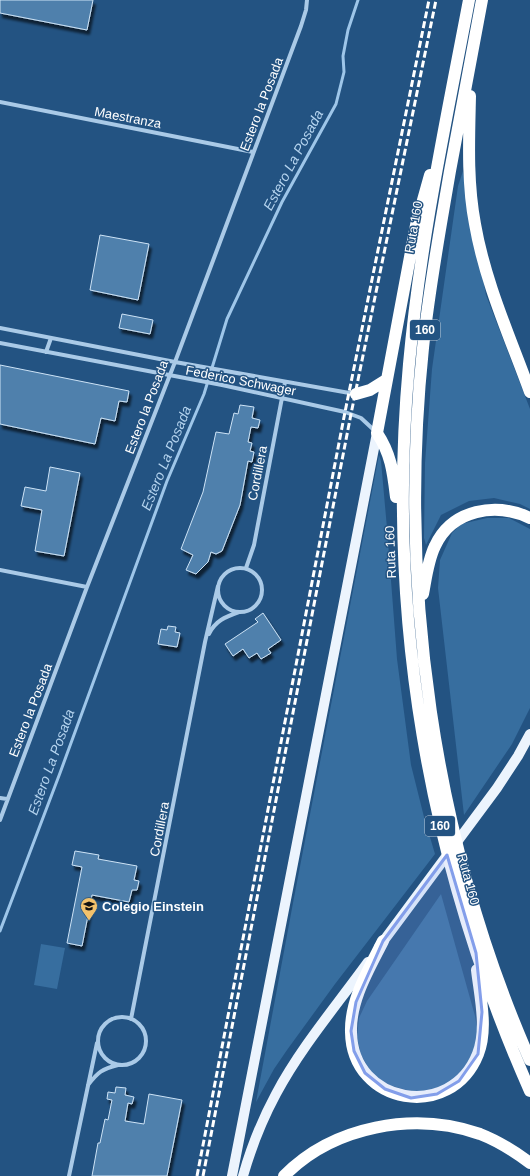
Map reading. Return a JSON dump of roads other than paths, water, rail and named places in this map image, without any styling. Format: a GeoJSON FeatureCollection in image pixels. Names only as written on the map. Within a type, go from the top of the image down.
{"type":"FeatureCollection","features":[{"type":"Feature","properties":{"kind":"highway","name":"Ruta 160"},"geometry":{"type":"LineString","coordinates":[[469,0],[441,148],[420,275],[410,351],[404,448],[404,577],[408,630],[422,738],[438,819],[476,953],[513,1052],[530,1090]]}},
{"type":"Feature","properties":{"kind":"highway","name":"Ruta 160"},"geometry":{"type":"LineString","coordinates":[[482,0],[436,255],[423,351],[417,432],[415,500],[417,565],[426,668],[437,748],[454,829],[485,940],[512,1016],[530,1060]]}},
{"type":"Feature","properties":{"kind":"highway"},"geometry":{"type":"LineString","coordinates":[[473,46],[469,151],[470,188],[474,224],[482,258],[491,286],[530,392]]}},
{"type":"Feature","properties":{"kind":"highway"},"geometry":{"type":"LineString","coordinates":[[403,531],[390,459],[387,449],[377,433],[416,225],[425,189],[441,148]]}},
{"type":"Feature","properties":{"kind":"highway"},"geometry":{"type":"LineString","coordinates":[[356,394],[370,390],[386,380]]}},
{"type":"Feature","properties":{"kind":"highway"},"geometry":{"type":"LineString","coordinates":[[421,619],[425,584],[431,555],[439,539],[449,527],[461,518],[488,509],[506,510],[530,518]]}},
{"type":"Feature","properties":{"kind":"highway"},"geometry":{"type":"LineString","coordinates":[[383,941],[367,973],[356,1002],[351,1020],[351,1041],[357,1061],[370,1078],[389,1091],[411,1098],[420,1098],[437,1094],[451,1087],[466,1074],[478,1054],[482,1024],[476,953]]}},
{"type":"Feature","properties":{"kind":"highway"},"geometry":{"type":"LineString","coordinates":[[284,1176],[296,1165],[317,1150],[342,1137],[377,1128],[404,1124],[438,1125],[469,1131],[492,1139],[530,1162]]}},
{"type":"Feature","properties":{"kind":"main road"},"geometry":{"type":"LineString","coordinates":[[232,1176],[377,433]]}},
{"type":"Feature","properties":{"kind":"main road"},"geometry":{"type":"LineString","coordinates":[[243,1176],[256,1135],[286,1075],[508,772],[530,734]]}},
{"type":"Feature","properties":{"kind":"street","name":"Estero la Posada"},"geometry":{"type":"LineString","coordinates":[[0,820],[87,587],[169,376],[301,26],[306,10],[306,0]]}},
{"type":"Feature","properties":{"kind":"street","name":"Maestranza"},"geometry":{"type":"LineString","coordinates":[[0,102],[253,152]]}},
{"type":"Feature","properties":{"kind":"street","name":"Federico Schwager"},"geometry":{"type":"LineString","coordinates":[[0,328],[174,362],[356,394]]}},
{"type":"Feature","properties":{"kind":"street"},"geometry":{"type":"LineString","coordinates":[[46,352],[50,338]]}},
{"type":"Feature","properties":{"kind":"street","name":"Federico Schwager"},"geometry":{"type":"LineString","coordinates":[[0,343],[282,398],[355,415],[367,422],[377,433]]}},
{"type":"Feature","properties":{"kind":"street","name":"Cordillera"},"geometry":{"type":"LineString","coordinates":[[246,568],[254,545],[285,382]]}},
{"type":"Feature","properties":{"kind":"street","name":"Cordillera"},"geometry":{"type":"LineString","coordinates":[[131,1019],[205,642],[218,586],[221,579],[232,569],[246,568],[253,571],[262,582],[262,597],[258,604],[253,609],[225,617],[217,622],[212,628],[205,642]]}},
{"type":"Feature","properties":{"kind":"street"},"geometry":{"type":"LineString","coordinates":[[0,570],[87,587]]}},
{"type":"Feature","properties":{"kind":"street"},"geometry":{"type":"LineString","coordinates":[[218,586],[220,600],[231,610],[239,612]]}},
{"type":"Feature","properties":{"kind":"street"},"geometry":{"type":"LineString","coordinates":[[0,798],[7,799]]}},
{"type":"Feature","properties":{"kind":"street"},"geometry":{"type":"LineString","coordinates":[[69,1176],[87,1087],[98,1036],[101,1029],[107,1022],[114,1018],[123,1017],[131,1019],[137,1023],[145,1035],[146,1043],[140,1056],[135,1061],[128,1064],[106,1068],[99,1072],[87,1087]]}},
{"type":"Feature","properties":{"kind":"street"},"geometry":{"type":"LineString","coordinates":[[98,1036],[98,1045],[101,1052],[112,1063],[120,1065]]}},
{"type":"Feature","properties":{"kind":"waterway","name":"Estero La Posada"},"geometry":{"type":"LineString","coordinates":[[0,931],[60,773],[167,481],[204,394],[227,319],[282,202],[336,104],[344,72],[343,56],[348,30],[358,0]]}},
{"type":"Feature","properties":{"kind":"railway"},"geometry":{"type":"LineString","coordinates":[[197,1176],[345,412],[429,0]]}},
{"type":"Feature","properties":{"kind":"railway"},"geometry":{"type":"LineString","coordinates":[[203,1176],[351,414],[436,0]]}},
{"type":"Feature","properties":{"kind":"place","name":"Colegio Einstein"},"geometry":{"type":"Point","coordinates":[89,921]}}]}
